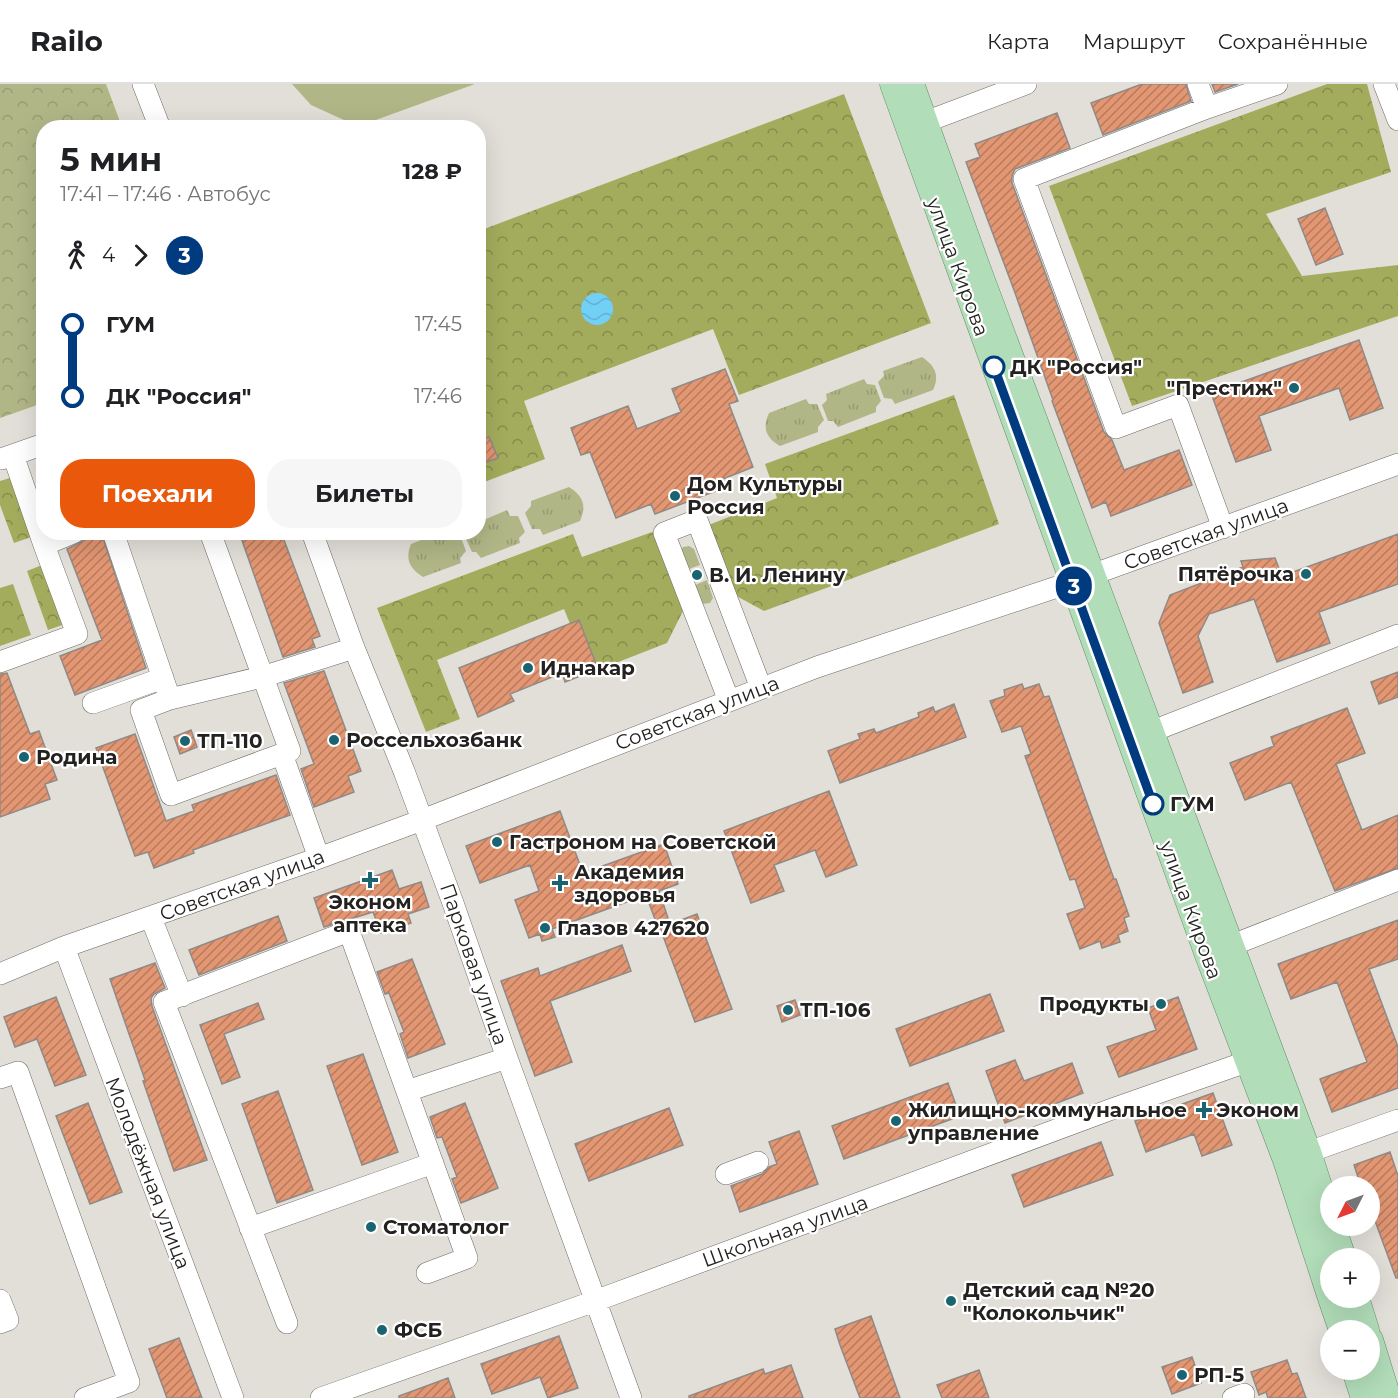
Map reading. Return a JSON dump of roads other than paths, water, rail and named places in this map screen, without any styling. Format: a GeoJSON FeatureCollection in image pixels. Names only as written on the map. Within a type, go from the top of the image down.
{"type":"FeatureCollection","features":[{"type":"Feature","properties":{"kind":"main road","name":"улица Кирова"},"geometry":{"type":"LineString","coordinates":[[893,84],[916,125],[1297,1156],[1320,1251]]}},
{"type":"Feature","properties":{"kind":"main road","name":"улица Кирова"},"geometry":{"type":"LineString","coordinates":[[911,84],[916,125]]}},
{"type":"Feature","properties":{"kind":"main road","name":"улица Кирова"},"geometry":{"type":"LineString","coordinates":[[1219,950],[1249,1061],[1320,1201]]}},
{"type":"Feature","properties":{"kind":"main road"},"geometry":{"type":"LineString","coordinates":[[1380,1372],[1388,1398]]}},
{"type":"Feature","properties":{"kind":"main road"},"geometry":{"type":"LineString","coordinates":[[1358,1380],[1364,1398]]}},
{"type":"Feature","properties":{"kind":"street"},"geometry":{"type":"LineString","coordinates":[[143,84],[157,120]]}},
{"type":"Feature","properties":{"kind":"street"},"geometry":{"type":"LineString","coordinates":[[916,125],[1026,84]]}},
{"type":"Feature","properties":{"kind":"street"},"geometry":{"type":"LineString","coordinates":[[1198,84],[1207,108]]}},
{"type":"Feature","properties":{"kind":"street"},"geometry":{"type":"LineString","coordinates":[[1223,528],[1178,405],[1116,428],[1024,179],[1207,108],[1277,84]]}},
{"type":"Feature","properties":{"kind":"street"},"geometry":{"type":"LineString","coordinates":[[1384,84],[1398,120]]}},
{"type":"Feature","properties":{"kind":"street"},"geometry":{"type":"LineString","coordinates":[[36,447],[7,457],[36,526]]}},
{"type":"Feature","properties":{"kind":"street","name":"Советская улица"},"geometry":{"type":"LineString","coordinates":[[0,974],[64,947],[422,820],[818,667],[1082,579],[1398,464]]}},
{"type":"Feature","properties":{"kind":"street"},"geometry":{"type":"LineString","coordinates":[[729,701],[664,533],[697,520],[762,688]]}},
{"type":"Feature","properties":{"kind":"street"},"geometry":{"type":"LineString","coordinates":[[0,662],[77,634],[42,540]]}},
{"type":"Feature","properties":{"kind":"street"},"geometry":{"type":"LineString","coordinates":[[44,545],[56,540]]}},
{"type":"Feature","properties":{"kind":"street"},"geometry":{"type":"LineString","coordinates":[[116,540],[170,699]]}},
{"type":"Feature","properties":{"kind":"street"},"geometry":{"type":"LineString","coordinates":[[213,540],[262,677],[290,751],[171,795],[141,710],[170,699],[262,677],[354,648]]}},
{"type":"Feature","properties":{"kind":"street","name":"Парковая улица"},"geometry":{"type":"LineString","coordinates":[[315,540],[354,648],[422,820],[631,1398]]}},
{"type":"Feature","properties":{"kind":"street"},"geometry":{"type":"LineString","coordinates":[[1140,736],[1398,635]]}},
{"type":"Feature","properties":{"kind":"street"},"geometry":{"type":"LineString","coordinates":[[93,703],[163,678]]}},
{"type":"Feature","properties":{"kind":"street"},"geometry":{"type":"LineString","coordinates":[[282,754],[319,858]]}},
{"type":"Feature","properties":{"kind":"street"},"geometry":{"type":"LineString","coordinates":[[1219,950],[1398,880]]}},
{"type":"Feature","properties":{"kind":"street"},"geometry":{"type":"LineString","coordinates":[[151,918],[182,996]]}},
{"type":"Feature","properties":{"kind":"street"},"geometry":{"type":"LineString","coordinates":[[287,1323],[164,1002],[350,931],[468,1258],[427,1273]]}},
{"type":"Feature","properties":{"kind":"street","name":"Молодёжная улица"},"geometry":{"type":"LineString","coordinates":[[64,947],[233,1398]]}},
{"type":"Feature","properties":{"kind":"street"},"geometry":{"type":"LineString","coordinates":[[407,1091],[507,1058]]}},
{"type":"Feature","properties":{"kind":"street","name":"Школьная улица"},"geometry":{"type":"LineString","coordinates":[[333,1396],[1112,1109],[1249,1061]]}},
{"type":"Feature","properties":{"kind":"street"},"geometry":{"type":"LineString","coordinates":[[0,1078],[18,1072],[129,1382],[85,1398]]}},
{"type":"Feature","properties":{"kind":"street"},"geometry":{"type":"LineString","coordinates":[[1297,1156],[1398,1120]]}},
{"type":"Feature","properties":{"kind":"street"},"geometry":{"type":"LineString","coordinates":[[726,1174],[759,1162]]}},
{"type":"Feature","properties":{"kind":"street"},"geometry":{"type":"LineString","coordinates":[[250,1228],[433,1163]]}},
{"type":"Feature","properties":{"kind":"street"},"geometry":{"type":"LineString","coordinates":[[0,1300],[8,1320],[0,1323]]}},
{"type":"Feature","properties":{"kind":"water"},"geometry":{"type":"Polygon","coordinates":[[[597,293],[608,298],[613,309],[608,320],[597,325],[586,320],[581,309],[586,298],[597,293]]]}},
{"type":"Feature","properties":{"kind":"place","name":"ДК \"Россия\""},"geometry":{"type":"Point","coordinates":[994,367]}},
{"type":"Feature","properties":{"kind":"place","name":"\"Престиж\""},"geometry":{"type":"Point","coordinates":[1294,388]}},
{"type":"Feature","properties":{"kind":"place","name":"Дом Культуры Россия"},"geometry":{"type":"Point","coordinates":[675,496]}},
{"type":"Feature","properties":{"kind":"place","name":"Пятёрочка"},"geometry":{"type":"Point","coordinates":[1306,574]}},
{"type":"Feature","properties":{"kind":"place","name":"В. И. Ленину"},"geometry":{"type":"Point","coordinates":[697,575]}},
{"type":"Feature","properties":{"kind":"place","name":"Иднакар"},"geometry":{"type":"Point","coordinates":[528,668]}},
{"type":"Feature","properties":{"kind":"place","name":"Россельхозбанк"},"geometry":{"type":"Point","coordinates":[334,740]}},
{"type":"Feature","properties":{"kind":"place","name":"ТП-110"},"geometry":{"type":"Point","coordinates":[185,741]}},
{"type":"Feature","properties":{"kind":"place","name":"Родина"},"geometry":{"type":"Point","coordinates":[24,757]}},
{"type":"Feature","properties":{"kind":"place","name":"ГУМ"},"geometry":{"type":"Point","coordinates":[1153,804]}},
{"type":"Feature","properties":{"kind":"place","name":"Гастроном на Советской"},"geometry":{"type":"Point","coordinates":[497,842]}},
{"type":"Feature","properties":{"kind":"place","name":"Эконом аптека"},"geometry":{"type":"Point","coordinates":[370,880]}},
{"type":"Feature","properties":{"kind":"place","name":"Академия здоровья"},"geometry":{"type":"Point","coordinates":[560,883]}},
{"type":"Feature","properties":{"kind":"place","name":"Глазов 427620"},"geometry":{"type":"Point","coordinates":[545,928]}},
{"type":"Feature","properties":{"kind":"place","name":"Продукты"},"geometry":{"type":"Point","coordinates":[1161,1004]}},
{"type":"Feature","properties":{"kind":"place","name":"ТП-106"},"geometry":{"type":"Point","coordinates":[788,1010]}},
{"type":"Feature","properties":{"kind":"place","name":"Эконом"},"geometry":{"type":"Point","coordinates":[1204,1110]}},
{"type":"Feature","properties":{"kind":"place","name":"Жилищно-коммунальное управление"},"geometry":{"type":"Point","coordinates":[896,1121]}},
{"type":"Feature","properties":{"kind":"place","name":"Стоматолог"},"geometry":{"type":"Point","coordinates":[371,1227]}},
{"type":"Feature","properties":{"kind":"place","name":"Детский сад №20 \"Колокольчик\""},"geometry":{"type":"Point","coordinates":[951,1301]}},
{"type":"Feature","properties":{"kind":"place","name":"ФСБ"},"geometry":{"type":"Point","coordinates":[382,1330]}},
{"type":"Feature","properties":{"kind":"place","name":"РП-5"},"geometry":{"type":"Point","coordinates":[1182,1375]}}]}
